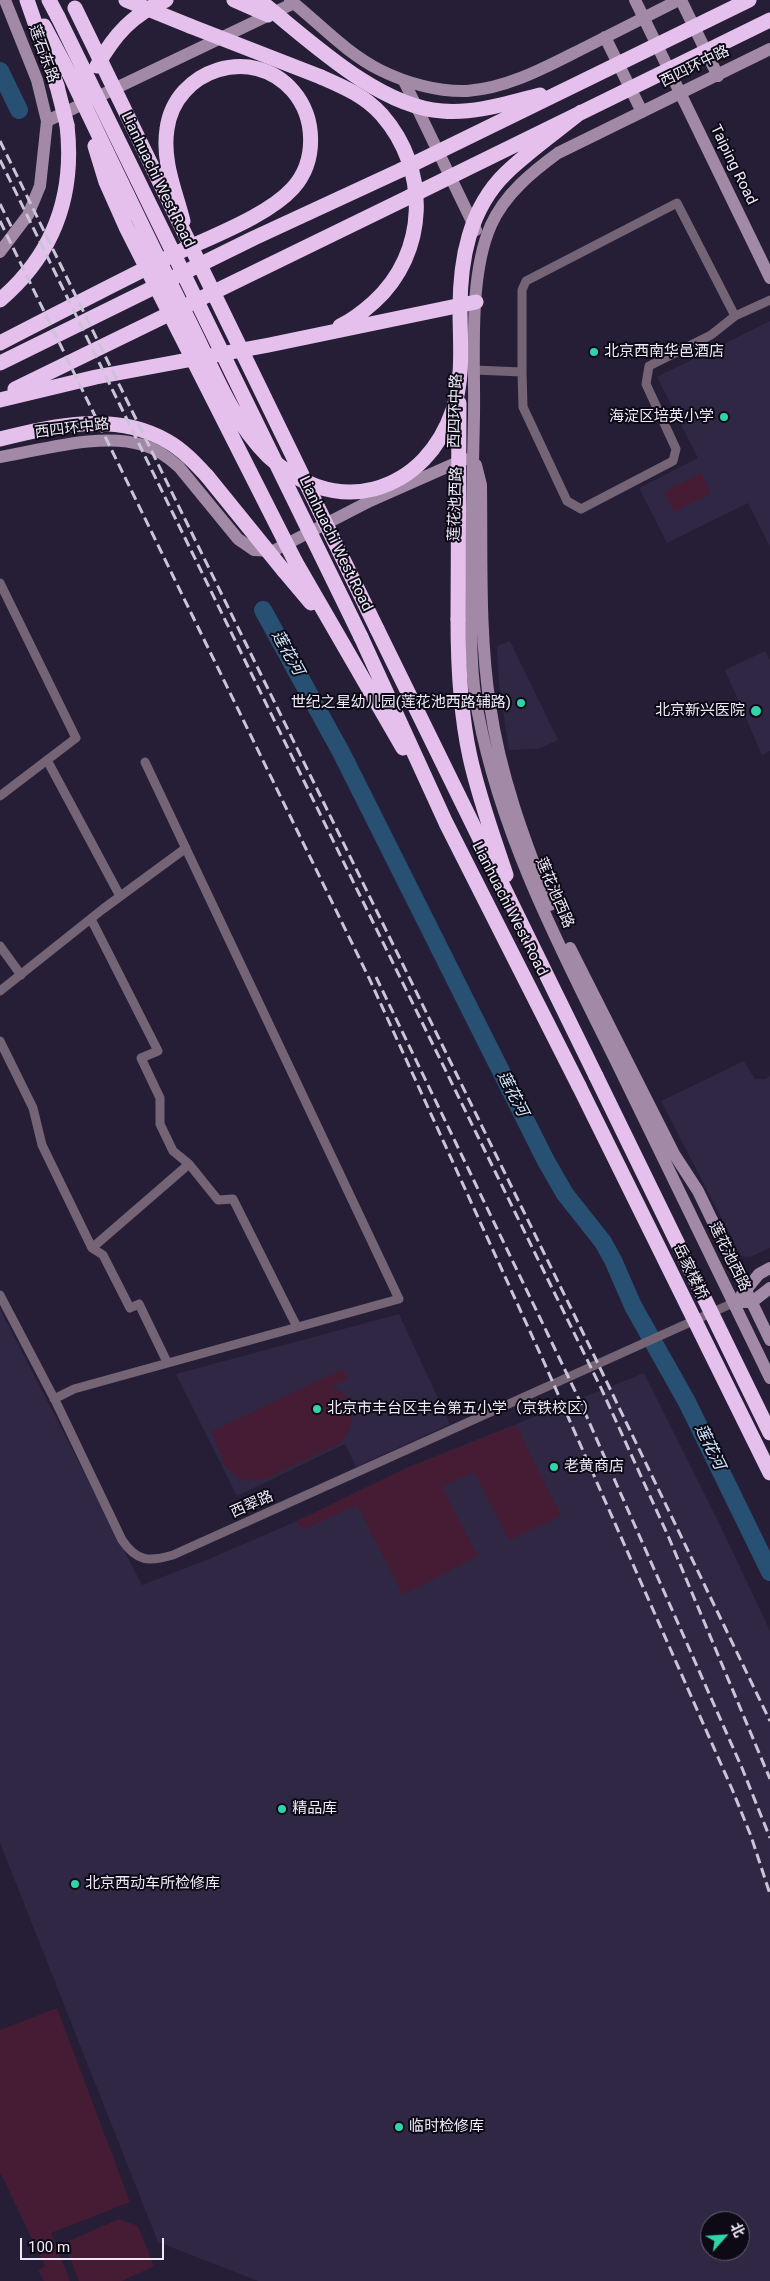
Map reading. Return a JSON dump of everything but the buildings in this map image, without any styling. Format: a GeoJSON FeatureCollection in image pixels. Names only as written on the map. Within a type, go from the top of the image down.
{"type":"FeatureCollection","features":[{"type":"Feature","properties":{"kind":"highway"},"geometry":{"type":"LineString","coordinates":[[29,0],[69,73],[136,214],[226,395],[248,433],[267,455],[284,470],[311,485],[324,489],[345,492],[364,491],[384,486],[419,466],[434,448],[453,409],[459,384]]}},
{"type":"Feature","properties":{"kind":"highway"},"geometry":{"type":"LineString","coordinates":[[1,299],[30,270],[48,245],[58,219],[69,164],[67,125],[57,86],[29,0]]}},
{"type":"Feature","properties":{"kind":"highway","name":"Lianhuachi West Road"},"geometry":{"type":"LineString","coordinates":[[49,0],[361,637],[446,823],[579,1086]]}},
{"type":"Feature","properties":{"kind":"highway"},"geometry":{"type":"LineString","coordinates":[[126,0],[346,87],[382,115],[406,155],[414,179],[418,202],[416,226],[410,252],[398,275],[382,295],[364,311],[346,323],[318,335]]}},
{"type":"Feature","properties":{"kind":"highway"},"geometry":{"type":"LineString","coordinates":[[166,0],[149,7],[118,32],[96,67],[90,94],[96,152],[106,182],[126,227],[290,566]]}},
{"type":"Feature","properties":{"kind":"highway"},"geometry":{"type":"LineString","coordinates":[[234,0],[246,3],[300,32]]}},
{"type":"Feature","properties":{"kind":"highway"},"geometry":{"type":"LineString","coordinates":[[259,0],[356,76],[383,93],[414,107],[443,112],[478,110],[568,88]]}},
{"type":"Feature","properties":{"kind":"highway"},"geometry":{"type":"LineString","coordinates":[[0,363],[223,253],[401,170],[749,0]]}},
{"type":"Feature","properties":{"kind":"highway","name":"Lianhuachi West Road"},"geometry":{"type":"LineString","coordinates":[[73,4],[596,1076]]}},
{"type":"Feature","properties":{"kind":"highway","name":"西四环中路"},"geometry":{"type":"LineString","coordinates":[[0,398],[770,20]]}},
{"type":"Feature","properties":{"kind":"highway"},"geometry":{"type":"LineString","coordinates":[[0,343],[99,291],[245,220],[275,203],[293,188],[303,175],[309,160],[311,138],[306,112],[293,91],[278,77],[257,67],[230,65],[205,74],[187,87],[174,105],[167,128],[166,161],[191,246]]}},
{"type":"Feature","properties":{"kind":"highway"},"geometry":{"type":"LineString","coordinates":[[526,934],[482,804],[470,757],[462,709],[458,655],[458,619],[459,384],[462,264],[477,216],[490,192],[506,173],[581,112]]}},
{"type":"Feature","properties":{"kind":"highway"},"geometry":{"type":"LineString","coordinates":[[0,398],[96,377],[296,340],[476,302]]}},
{"type":"Feature","properties":{"kind":"highway"},"geometry":{"type":"LineString","coordinates":[[0,439],[45,428],[94,423],[119,424],[144,430],[168,441],[189,457],[290,566],[334,630],[446,823]]}},
{"type":"Feature","properties":{"kind":"highway"},"geometry":{"type":"LineString","coordinates":[[0,445],[45,428]]}},
{"type":"Feature","properties":{"kind":"highway","name":"岳家楼桥"},"geometry":{"type":"LineString","coordinates":[[596,1076],[770,1433]]}},
{"type":"Feature","properties":{"kind":"highway","name":"岳家楼桥"},"geometry":{"type":"LineString","coordinates":[[579,1086],[770,1473]]}},
{"type":"Feature","properties":{"kind":"street","name":"莲石东路"},"geometry":{"type":"LineString","coordinates":[[5,0],[37,80],[47,121]]}},
{"type":"Feature","properties":{"kind":"street"},"geometry":{"type":"LineString","coordinates":[[635,0],[643,18]]}},
{"type":"Feature","properties":{"kind":"street"},"geometry":{"type":"LineString","coordinates":[[0,252],[28,215],[40,186],[47,121],[292,2],[352,51],[378,69],[404,81],[444,89],[468,91],[514,81],[680,0],[718,76]]}},
{"type":"Feature","properties":{"kind":"street","name":"Taiping Road"},"geometry":{"type":"LineString","coordinates":[[643,18],[770,278]]}},
{"type":"Feature","properties":{"kind":"street"},"geometry":{"type":"LineString","coordinates":[[605,37],[642,112]]}},
{"type":"Feature","properties":{"kind":"street","name":"西四环中路"},"geometry":{"type":"LineString","coordinates":[[0,457],[112,440],[142,445],[167,457],[179,467],[238,539],[246,546],[263,552],[283,547],[370,501],[474,456],[474,370],[478,275],[491,224],[502,205],[529,174],[558,153],[770,49]]}},
{"type":"Feature","properties":{"kind":"street"},"geometry":{"type":"LineString","coordinates":[[404,81],[484,246]]}},
{"type":"Feature","properties":{"kind":"street"},"geometry":{"type":"LineString","coordinates":[[734,316],[677,203],[526,281],[522,290],[523,407],[567,501],[580,509],[673,461],[676,449],[646,384],[649,366],[711,335],[734,316],[770,300]]}},
{"type":"Feature","properties":{"kind":"street"},"geometry":{"type":"LineString","coordinates":[[474,370],[522,372]]}},
{"type":"Feature","properties":{"kind":"street","name":"莲花池西路"},"geometry":{"type":"LineString","coordinates":[[474,456],[481,485],[484,638],[489,704],[502,772],[520,831],[556,919],[583,974],[674,1154],[698,1191],[770,1340]]}},
{"type":"Feature","properties":{"kind":"street","name":"莲花池西路"},"geometry":{"type":"LineString","coordinates":[[474,456],[471,487],[470,637],[477,708],[499,800],[549,924],[770,1378]]}},
{"type":"Feature","properties":{"kind":"street"},"geometry":{"type":"LineString","coordinates":[[0,583],[76,738],[0,796]]}},
{"type":"Feature","properties":{"kind":"street"},"geometry":{"type":"LineString","coordinates":[[48,760],[120,896]]}},
{"type":"Feature","properties":{"kind":"street"},"geometry":{"type":"LineString","coordinates":[[54,1399],[74,1389],[167,1362],[400,1299],[145,762]]}},
{"type":"Feature","properties":{"kind":"street"},"geometry":{"type":"LineString","coordinates":[[0,991],[91,918],[186,848]]}},
{"type":"Feature","properties":{"kind":"street"},"geometry":{"type":"LineString","coordinates":[[91,918],[158,1051],[141,1058],[160,1098],[160,1124],[173,1151],[189,1164],[218,1200],[233,1199],[297,1327]]}},
{"type":"Feature","properties":{"kind":"street"},"geometry":{"type":"LineString","coordinates":[[0,946],[21,975]]}},
{"type":"Feature","properties":{"kind":"street"},"geometry":{"type":"LineString","coordinates":[[0,1042],[33,1108],[42,1145],[92,1248],[103,1255],[130,1308],[139,1304],[167,1362]]}},
{"type":"Feature","properties":{"kind":"street"},"geometry":{"type":"LineString","coordinates":[[92,1248],[189,1164]]}},
{"type":"Feature","properties":{"kind":"street"},"geometry":{"type":"LineString","coordinates":[[749,1297],[759,1274],[770,1268]]}},
{"type":"Feature","properties":{"kind":"street"},"geometry":{"type":"LineString","coordinates":[[733,1303],[770,1288]]}},
{"type":"Feature","properties":{"kind":"street","name":"西翠路"},"geometry":{"type":"LineString","coordinates":[[0,1295],[54,1399],[122,1540],[136,1556],[157,1560],[173,1555],[733,1303]]}},
{"type":"Feature","properties":{"kind":"shaded area","name":"海淀区培英小学"},"geometry":{"type":"Polygon","coordinates":[[[770,321],[770,547],[748,503],[667,543],[639,488],[698,458],[657,377],[770,321]]]}},
{"type":"Feature","properties":{"kind":"shaded area"},"geometry":{"type":"Polygon","coordinates":[[[701,473],[711,493],[674,512],[664,492],[701,473]]]}},
{"type":"Feature","properties":{"kind":"shaded area","name":"世纪之星幼儿园(莲花池西路辅路)"},"geometry":{"type":"Polygon","coordinates":[[[510,641],[558,740],[538,749],[509,750],[499,684],[497,646],[510,641]]]}},
{"type":"Feature","properties":{"kind":"shaded area","name":"北京新兴医院"},"geometry":{"type":"Polygon","coordinates":[[[765,651],[770,660],[770,751],[762,755],[725,670],[765,651]]]}},
{"type":"Feature","properties":{"kind":"shaded area"},"geometry":{"type":"Polygon","coordinates":[[[744,1061],[755,1079],[765,1079],[770,1076],[770,1248],[750,1257],[741,1256],[661,1101],[744,1061]]]}},
{"type":"Feature","properties":{"kind":"shaded area"},"geometry":{"type":"Polygon","coordinates":[[[0,1309],[142,1585],[209,1559],[297,1521],[406,1468],[644,1373],[722,1529],[770,1631],[770,2281],[258,2281],[158,2242],[0,1843],[0,1309]]]}},
{"type":"Feature","properties":{"kind":"shaded area","name":"北京市丰台区丰台第五小学（京铁校区）"},"geometry":{"type":"Polygon","coordinates":[[[399,1314],[450,1424],[356,1467],[345,1444],[237,1496],[176,1374],[399,1314]]]}},
{"type":"Feature","properties":{"kind":"shaded area"},"geometry":{"type":"Polygon","coordinates":[[[343,1369],[348,1379],[331,1387],[346,1396],[352,1411],[350,1428],[340,1443],[265,1479],[247,1481],[240,1479],[225,1466],[212,1431],[343,1369]]]}},
{"type":"Feature","properties":{"kind":"shaded area"},"geometry":{"type":"Polygon","coordinates":[[[516,1425],[561,1516],[509,1540],[474,1472],[442,1487],[478,1556],[403,1595],[357,1505],[303,1530],[297,1521],[406,1468],[516,1425]]]}},
{"type":"Feature","properties":{"kind":"shaded area"},"geometry":{"type":"Polygon","coordinates":[[[57,2008],[130,2202],[51,2233],[70,2281],[44,2281],[38,2270],[45,2266],[0,2172],[0,2030],[57,2008]]]}},
{"type":"Feature","properties":{"kind":"shaded area"},"geometry":{"type":"Polygon","coordinates":[[[119,2219],[138,2226],[154,2266],[122,2281],[79,2281],[64,2243],[119,2219]]]}},
{"type":"Feature","properties":{"kind":"waterway","name":"莲花河"},"geometry":{"type":"LineString","coordinates":[[0,71],[19,110]]}},
{"type":"Feature","properties":{"kind":"waterway","name":"莲花河"},"geometry":{"type":"LineString","coordinates":[[263,610],[342,754],[546,1161],[565,1194],[603,1242],[613,1260],[633,1306],[687,1402],[770,1572]]}},
{"type":"Feature","properties":{"kind":"railway"},"geometry":{"type":"LineString","coordinates":[[0,141],[587,1341],[770,1721]]}},
{"type":"Feature","properties":{"kind":"railway"},"geometry":{"type":"LineString","coordinates":[[0,160],[601,1388],[669,1538],[770,1779]]}},
{"type":"Feature","properties":{"kind":"railway"},"geometry":{"type":"LineString","coordinates":[[0,204],[12,228]]}},
{"type":"Feature","properties":{"kind":"railway"},"geometry":{"type":"LineString","coordinates":[[0,221],[369,978],[543,1360],[732,1789],[751,1836],[770,1894]]}},
{"type":"Feature","properties":{"kind":"railway"},"geometry":{"type":"LineString","coordinates":[[376,977],[578,1397],[742,1768],[770,1838]]}},
{"type":"Feature","properties":{"kind":"place","name":"北京西南华邑酒店"},"geometry":{"type":"Point","coordinates":[594,352]}},
{"type":"Feature","properties":{"kind":"place","name":"海淀区培英小学"},"geometry":{"type":"Point","coordinates":[724,417]}},
{"type":"Feature","properties":{"kind":"place","name":"世纪之星幼儿园(莲花池西路辅路)"},"geometry":{"type":"Point","coordinates":[521,703]}},
{"type":"Feature","properties":{"kind":"place","name":"北京新兴医院"},"geometry":{"type":"Point","coordinates":[756,711]}},
{"type":"Feature","properties":{"kind":"place","name":"北京市丰台区丰台第五小学（京铁校区）"},"geometry":{"type":"Point","coordinates":[317,1409]}},
{"type":"Feature","properties":{"kind":"place","name":"老黄商店"},"geometry":{"type":"Point","coordinates":[554,1467]}},
{"type":"Feature","properties":{"kind":"place","name":"精品库"},"geometry":{"type":"Point","coordinates":[282,1809]}},
{"type":"Feature","properties":{"kind":"place","name":"北京西动车所检修库"},"geometry":{"type":"Point","coordinates":[75,1884]}},
{"type":"Feature","properties":{"kind":"place","name":"临时检修库"},"geometry":{"type":"Point","coordinates":[399,2127]}}]}
